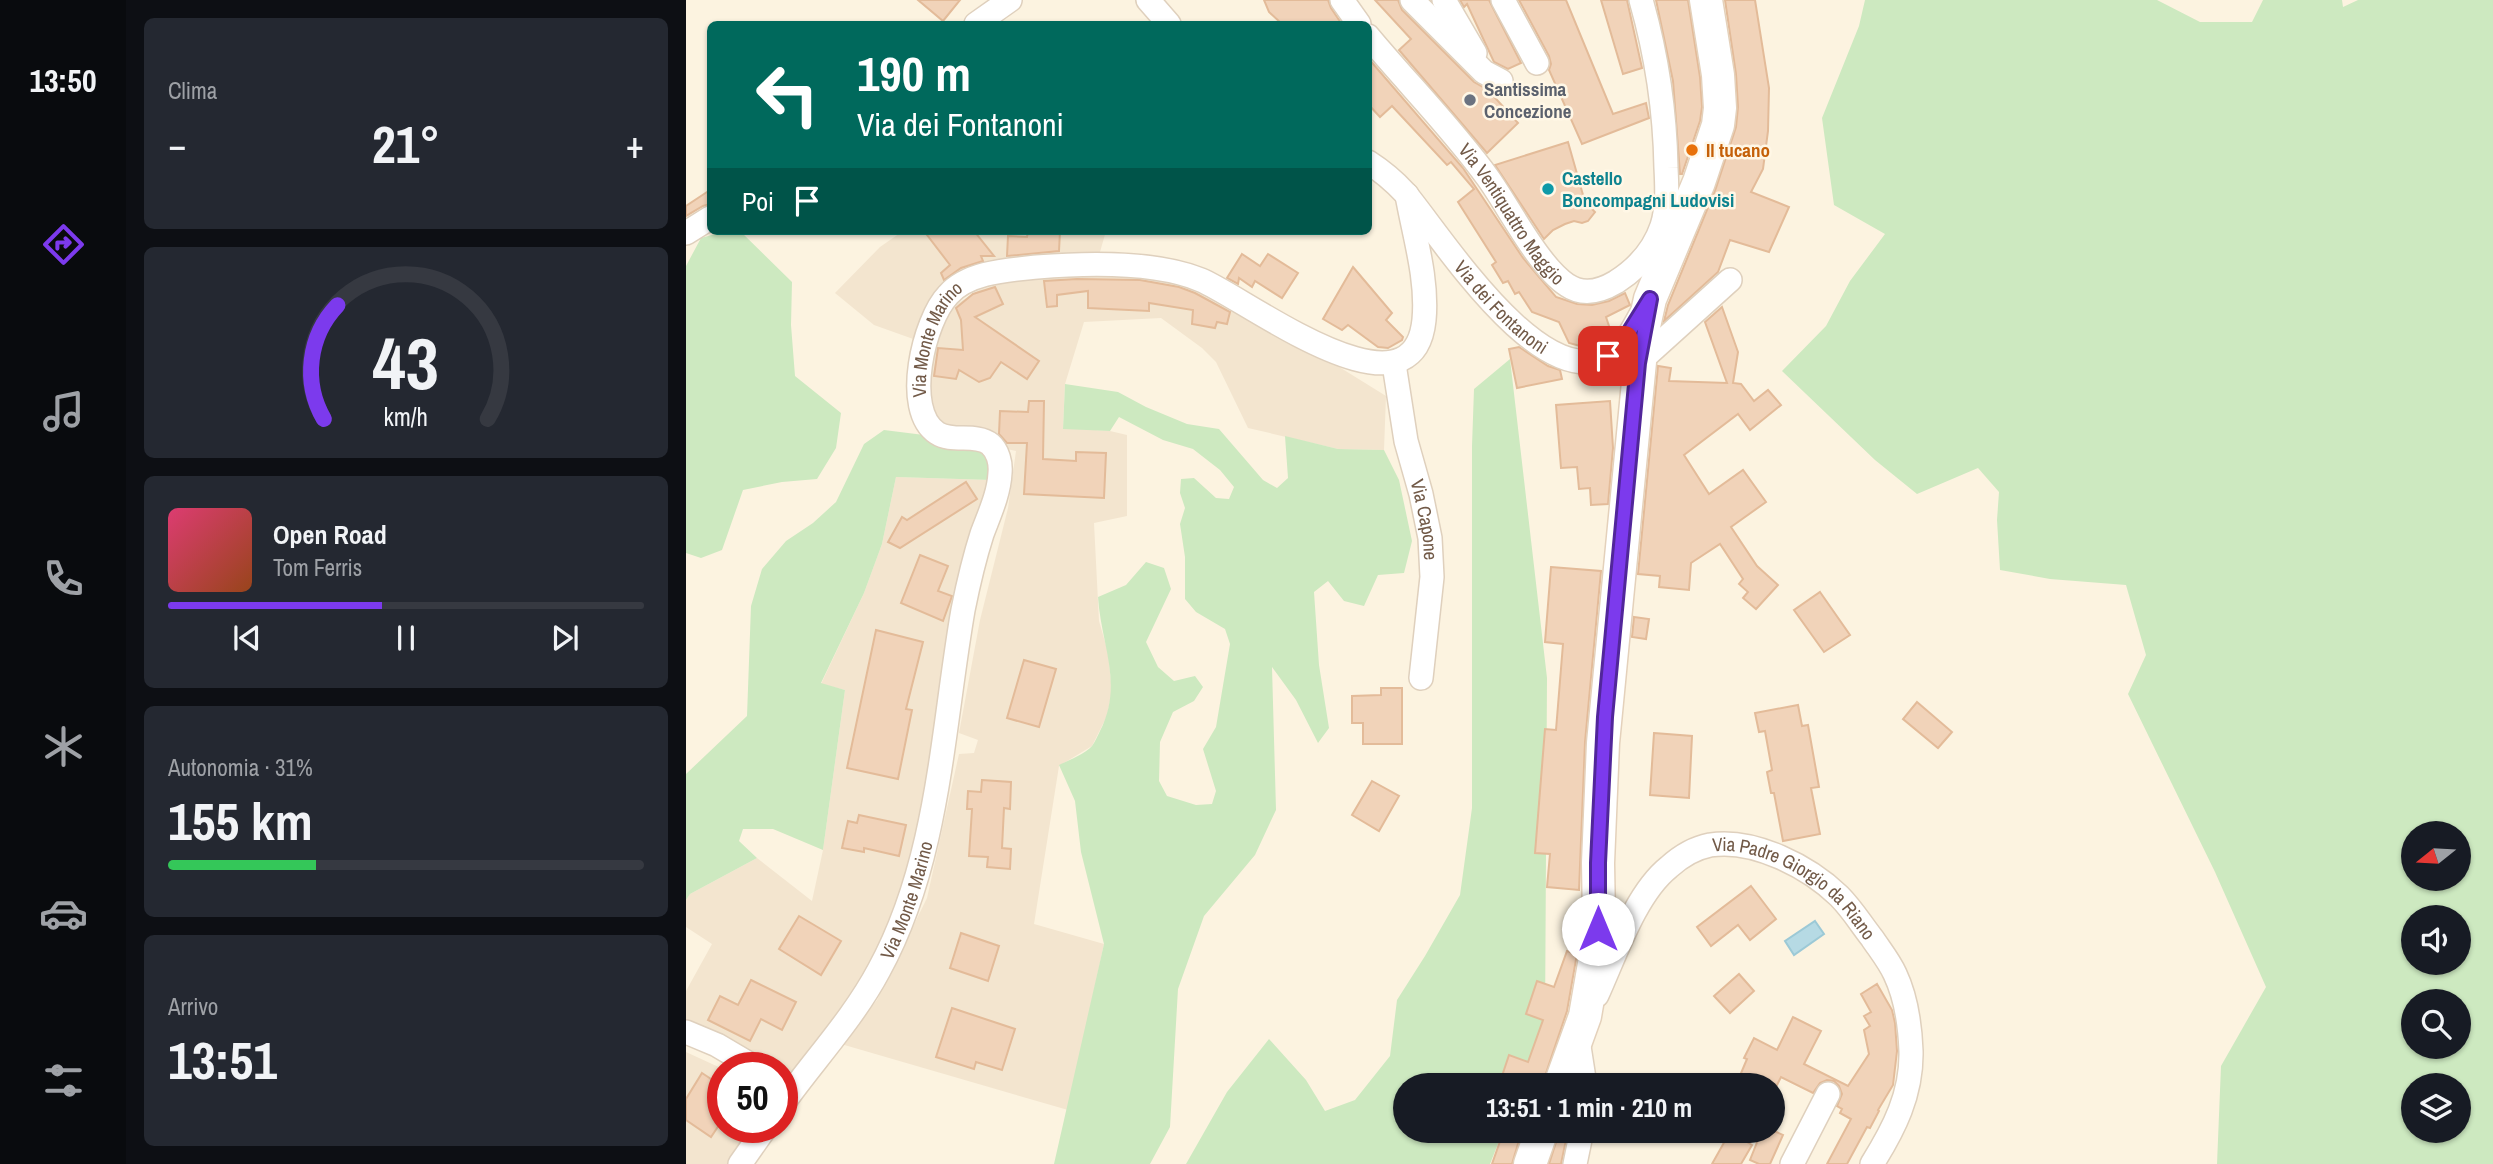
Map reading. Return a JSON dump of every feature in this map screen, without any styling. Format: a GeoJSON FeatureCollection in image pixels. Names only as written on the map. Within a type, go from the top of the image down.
{"type":"FeatureCollection","features":[{"type":"Feature","properties":{"kind":"main road"},"geometry":{"type":"LineString","coordinates":[[1565,1073],[1578,1039],[1590,994],[1597,939],[1603,743],[1638,363],[1668,227],[1703,171],[1719,116],[1718,75],[1706,0]]}},
{"type":"Feature","properties":{"kind":"main road"},"geometry":{"type":"LineString","coordinates":[[1530,1164],[1537,1143]]}},
{"type":"Feature","properties":{"kind":"street"},"geometry":{"type":"LineString","coordinates":[[980,21],[1010,0]]}},
{"type":"Feature","properties":{"kind":"street"},"geometry":{"type":"LineString","coordinates":[[1149,0],[1167,21]]}},
{"type":"Feature","properties":{"kind":"street"},"geometry":{"type":"LineString","coordinates":[[1342,0],[1357,21]]}},
{"type":"Feature","properties":{"kind":"street"},"geometry":{"type":"LineString","coordinates":[[1412,0],[1493,76],[1471,46],[1444,0]]}},
{"type":"Feature","properties":{"kind":"street"},"geometry":{"type":"LineString","coordinates":[[1503,0],[1537,63]]}},
{"type":"Feature","properties":{"kind":"street"},"geometry":{"type":"LineString","coordinates":[[1641,0],[1655,52],[1662,98],[1668,227]]}},
{"type":"Feature","properties":{"kind":"street","name":"Via Ventiquattro Maggio"},"geometry":{"type":"LineString","coordinates":[[1372,41],[1480,169],[1554,274],[1568,286],[1588,292],[1618,280],[1649,254],[1668,227]]}},
{"type":"Feature","properties":{"kind":"street","name":"Via dei Fontanoni"},"geometry":{"type":"LineString","coordinates":[[1372,165],[1389,177],[1406,195],[1453,257],[1501,313],[1517,328],[1556,355],[1581,362],[1596,361],[1608,356],[1622,344],[1650,299]]}},
{"type":"Feature","properties":{"kind":"street"},"geometry":{"type":"LineString","coordinates":[[1394,364],[1410,353],[1418,341],[1424,323],[1423,282],[1406,195]]}},
{"type":"Feature","properties":{"kind":"street"},"geometry":{"type":"LineString","coordinates":[[686,233],[707,220]]}},
{"type":"Feature","properties":{"kind":"street","name":"Via Monte Marino"},"geometry":{"type":"LineString","coordinates":[[798,1079],[868,990],[890,949],[910,901],[933,808],[966,598],[999,483],[999,461],[990,444],[981,440],[939,434],[925,421],[918,403],[927,334],[948,294],[977,278],[1017,269],[1083,265],[1172,272],[1200,279],[1219,288],[1308,339],[1342,355],[1374,364],[1394,364]]}},
{"type":"Feature","properties":{"kind":"street"},"geometry":{"type":"LineString","coordinates":[[1638,363],[1730,280]]}},
{"type":"Feature","properties":{"kind":"street","name":"Via Capone"},"geometry":{"type":"LineString","coordinates":[[1394,364],[1406,441],[1430,538],[1432,577],[1421,678]]}},
{"type":"Feature","properties":{"kind":"street","name":"Via Padre Giorgio da Riano"},"geometry":{"type":"LineString","coordinates":[[1578,1039],[1630,924],[1647,892],[1666,869],[1697,849],[1721,844],[1740,846],[1783,858],[1827,886],[1850,908],[1891,966],[1903,998],[1911,1052],[1907,1086],[1895,1126],[1872,1164]]}},
{"type":"Feature","properties":{"kind":"street"},"geometry":{"type":"LineString","coordinates":[[686,1032],[729,1052]]}},
{"type":"Feature","properties":{"kind":"street"},"geometry":{"type":"LineString","coordinates":[[1578,1039],[1583,1073]]}},
{"type":"Feature","properties":{"kind":"street"},"geometry":{"type":"LineString","coordinates":[[1792,1164],[1828,1094]]}},
{"type":"Feature","properties":{"kind":"street"},"geometry":{"type":"LineString","coordinates":[[740,1164],[755,1143]]}},
{"type":"Feature","properties":{"kind":"street"},"geometry":{"type":"LineString","coordinates":[[1575,1164],[1580,1143]]}},
{"type":"Feature","properties":{"kind":"shaded area"},"geometry":{"type":"Polygon","coordinates":[[[897,235],[1105,235],[1098,259],[1007,257],[963,280],[916,340],[874,325],[835,293],[880,247],[897,235]]]}},
{"type":"Feature","properties":{"kind":"shaded area"},"geometry":{"type":"Polygon","coordinates":[[[1088,270],[1177,277],[1233,301],[1386,396],[1384,450],[1338,449],[1248,428],[1216,362],[1202,348],[1161,318],[1084,322],[1065,384],[1063,428],[1110,431],[1127,435],[1127,516],[1094,523],[1099,621],[1108,652],[1112,692],[1107,716],[1092,746],[1059,766],[1034,924],[1104,944],[1068,1110],[841,1044],[877,1000],[927,898],[959,754],[974,753],[978,740],[959,733],[980,620],[1008,508],[1016,451],[953,431],[936,421],[927,410],[933,347],[946,314],[979,290],[1016,279],[1088,270]]]}},
{"type":"Feature","properties":{"kind":"shaded area"},"geometry":{"type":"Polygon","coordinates":[[[896,477],[991,480],[949,655],[908,880],[872,966],[798,1065],[798,1052],[730,1052],[686,1029],[686,991],[712,944],[686,927],[686,900],[690,894],[757,858],[812,901],[823,850],[845,690],[821,684],[864,593],[882,544],[896,477]]]}},
{"type":"Feature","properties":{"kind":"shaded area"},"geometry":{"type":"Polygon","coordinates":[[[686,1052],[707,1062],[707,1143],[744,1143],[729,1164],[686,1164],[686,1052]]]}},
{"type":"Feature","properties":{"kind":"green space"},"geometry":{"type":"Polygon","coordinates":[[[1865,0],[2157,0],[2200,22],[2252,22],[2263,0],[2342,0],[2343,7],[2358,0],[2493,0],[2493,1164],[2217,1164],[2221,1066],[2266,987],[2215,872],[2128,694],[2146,655],[2126,585],[2050,579],[2000,570],[1997,520],[1999,492],[1978,468],[1917,494],[1875,460],[1782,371],[1826,326],[1850,281],[1885,234],[1834,205],[1822,118],[1859,26],[1865,0]]]}},
{"type":"Feature","properties":{"kind":"green space"},"geometry":{"type":"Polygon","coordinates":[[[712,235],[744,235],[792,282],[791,325],[795,376],[841,413],[836,448],[817,479],[782,482],[743,490],[722,550],[701,558],[686,553],[686,266],[701,238],[712,235]]]}},
{"type":"Feature","properties":{"kind":"green space"},"geometry":{"type":"Polygon","coordinates":[[[1510,359],[1547,678],[1545,1028],[1527,1073],[1393,1073],[1393,1143],[1498,1143],[1490,1164],[1186,1164],[1227,1092],[1269,1039],[1306,1080],[1325,1111],[1355,1100],[1390,1056],[1397,1000],[1460,895],[1472,808],[1474,389],[1510,359]]]}},
{"type":"Feature","properties":{"kind":"green space"},"geometry":{"type":"Polygon","coordinates":[[[1065,384],[1118,392],[1187,424],[1219,429],[1263,480],[1277,488],[1288,478],[1285,436],[1338,449],[1384,450],[1399,480],[1412,541],[1404,573],[1378,575],[1364,606],[1344,601],[1328,581],[1314,592],[1319,665],[1329,728],[1318,743],[1296,700],[1272,667],[1276,810],[1255,855],[1204,916],[1178,989],[1170,1127],[1150,1164],[1054,1164],[1104,944],[1081,852],[1075,801],[1059,765],[1092,746],[1107,714],[1111,681],[1098,597],[1126,585],[1146,562],[1164,568],[1171,589],[1146,642],[1158,667],[1174,681],[1195,676],[1203,687],[1194,701],[1173,712],[1160,742],[1159,781],[1167,796],[1196,805],[1212,804],[1216,791],[1203,749],[1216,727],[1230,644],[1225,629],[1196,612],[1185,599],[1185,557],[1180,524],[1185,508],[1180,493],[1181,479],[1194,478],[1216,498],[1229,499],[1234,487],[1220,470],[1193,449],[1163,440],[1119,417],[1110,431],[1063,429],[1065,384]]]}},
{"type":"Feature","properties":{"kind":"green space"},"geometry":{"type":"Polygon","coordinates":[[[884,430],[932,436],[989,450],[991,480],[896,477],[882,544],[864,593],[821,683],[845,690],[823,850],[773,829],[743,829],[739,841],[757,858],[690,894],[686,900],[686,774],[747,716],[751,606],[762,569],[786,541],[813,523],[836,502],[864,444],[884,430]]]}},
{"type":"Feature","properties":{"kind":"water"},"geometry":{"type":"Polygon","coordinates":[[[1815,921],[1824,934],[1794,955],[1785,941],[1815,921]]]}},
{"type":"Feature","properties":{"kind":"building"},"geometry":{"type":"Polygon","coordinates":[[[918,0],[960,0],[943,21],[918,0]]]}},
{"type":"Feature","properties":{"kind":"building"},"geometry":{"type":"Polygon","coordinates":[[[1264,0],[1328,0],[1340,21],[1279,21],[1269,12],[1264,0]]]}},
{"type":"Feature","properties":{"kind":"building"},"geometry":{"type":"Polygon","coordinates":[[[1375,0],[1398,0],[1402,10],[1474,82],[1488,90],[1518,123],[1487,153],[1399,50],[1411,39],[1375,0]]]}},
{"type":"Feature","properties":{"kind":"building"},"geometry":{"type":"Polygon","coordinates":[[[1460,0],[1489,0],[1521,63],[1508,69],[1494,62],[1467,4],[1464,7],[1460,0]]]}},
{"type":"Feature","properties":{"kind":"building"},"geometry":{"type":"Polygon","coordinates":[[[1519,0],[1566,0],[1613,114],[1646,103],[1649,118],[1582,144],[1549,70],[1549,56],[1519,0]]]}},
{"type":"Feature","properties":{"kind":"building"},"geometry":{"type":"Polygon","coordinates":[[[1601,0],[1627,0],[1642,68],[1623,74],[1601,0]]]}},
{"type":"Feature","properties":{"kind":"building"},"geometry":{"type":"Polygon","coordinates":[[[1656,0],[1688,0],[1700,77],[1700,121],[1682,174],[1673,81],[1656,0]]]}},
{"type":"Feature","properties":{"kind":"building"},"geometry":{"type":"Polygon","coordinates":[[[1725,0],[1755,0],[1769,88],[1768,131],[1763,169],[1751,192],[1789,207],[1769,252],[1730,240],[1718,272],[1664,321],[1668,305],[1716,188],[1736,127],[1736,74],[1725,0]]]}},
{"type":"Feature","properties":{"kind":"building"},"geometry":{"type":"Polygon","coordinates":[[[1372,63],[1463,168],[1523,258],[1556,297],[1577,304],[1592,305],[1625,293],[1630,305],[1606,317],[1612,335],[1580,346],[1569,343],[1559,322],[1532,312],[1519,292],[1515,294],[1508,281],[1503,283],[1492,265],[1496,262],[1458,202],[1474,189],[1451,162],[1447,165],[1392,106],[1380,117],[1372,108],[1372,63]]]}},
{"type":"Feature","properties":{"kind":"building","name":"Castello Boncompagni Ludovisi"},"geometry":{"type":"Polygon","coordinates":[[[1568,142],[1585,202],[1595,212],[1588,221],[1565,224],[1544,239],[1495,165],[1568,142]]]}},
{"type":"Feature","properties":{"kind":"building"},"geometry":{"type":"Polygon","coordinates":[[[707,192],[707,205],[686,216],[686,206],[707,192]]]}},
{"type":"Feature","properties":{"kind":"building"},"geometry":{"type":"Polygon","coordinates":[[[927,235],[977,235],[994,256],[981,256],[983,261],[961,268],[944,280],[941,273],[950,265],[927,235]]]}},
{"type":"Feature","properties":{"kind":"building"},"geometry":{"type":"Polygon","coordinates":[[[1060,235],[1059,251],[1007,256],[1008,236],[1060,235]]]}},
{"type":"Feature","properties":{"kind":"building"},"geometry":{"type":"Polygon","coordinates":[[[1242,254],[1260,266],[1268,254],[1298,273],[1282,298],[1255,281],[1252,287],[1239,278],[1238,284],[1227,278],[1242,254]]]}},
{"type":"Feature","properties":{"kind":"building"},"geometry":{"type":"Polygon","coordinates":[[[1353,267],[1392,313],[1386,320],[1403,337],[1388,348],[1378,347],[1348,325],[1342,330],[1323,319],[1353,267]]]}},
{"type":"Feature","properties":{"kind":"building"},"geometry":{"type":"Polygon","coordinates":[[[1140,280],[1179,287],[1230,312],[1227,324],[1217,322],[1215,328],[1192,324],[1193,310],[1149,303],[1149,311],[1088,308],[1088,291],[1057,295],[1057,306],[1047,307],[1044,281],[1140,280]]]}},
{"type":"Feature","properties":{"kind":"building"},"geometry":{"type":"Polygon","coordinates":[[[995,287],[1003,304],[975,317],[1039,361],[1027,379],[1001,362],[990,378],[979,382],[959,370],[956,379],[934,376],[938,348],[963,350],[961,320],[956,308],[973,294],[995,287]]]}},
{"type":"Feature","properties":{"kind":"building"},"geometry":{"type":"Polygon","coordinates":[[[1722,307],[1738,352],[1733,383],[1741,384],[1754,401],[1768,390],[1781,405],[1750,430],[1738,414],[1684,455],[1709,494],[1743,470],[1766,502],[1731,527],[1757,566],[1778,585],[1756,609],[1743,598],[1748,592],[1739,584],[1743,579],[1720,544],[1691,563],[1689,590],[1659,587],[1660,576],[1638,574],[1658,366],[1671,368],[1669,381],[1727,383],[1705,322],[1722,307]]]}},
{"type":"Feature","properties":{"kind":"building"},"geometry":{"type":"Polygon","coordinates":[[[1519,347],[1548,366],[1560,370],[1562,379],[1517,388],[1509,349],[1519,347]]]}},
{"type":"Feature","properties":{"kind":"building"},"geometry":{"type":"Polygon","coordinates":[[[1029,401],[1044,401],[1043,459],[1076,461],[1076,452],[1106,453],[1104,498],[1024,494],[1027,443],[1007,443],[999,434],[1000,411],[1028,412],[1029,401]]]}},
{"type":"Feature","properties":{"kind":"building"},"geometry":{"type":"Polygon","coordinates":[[[1610,401],[1613,448],[1608,504],[1591,505],[1590,488],[1579,489],[1577,467],[1561,468],[1556,405],[1610,401]]]}},
{"type":"Feature","properties":{"kind":"building"},"geometry":{"type":"Polygon","coordinates":[[[966,482],[977,499],[900,548],[888,542],[902,517],[907,520],[966,482]]]}},
{"type":"Feature","properties":{"kind":"building"},"geometry":{"type":"Polygon","coordinates":[[[920,555],[948,566],[938,591],[952,596],[943,621],[901,603],[920,555]]]}},
{"type":"Feature","properties":{"kind":"building"},"geometry":{"type":"Polygon","coordinates":[[[1551,567],[1601,571],[1585,742],[1579,890],[1547,887],[1550,854],[1535,853],[1545,729],[1556,730],[1563,644],[1545,642],[1551,567]]]}},
{"type":"Feature","properties":{"kind":"building"},"geometry":{"type":"Polygon","coordinates":[[[1820,592],[1850,635],[1824,652],[1794,610],[1820,592]]]}},
{"type":"Feature","properties":{"kind":"building"},"geometry":{"type":"Polygon","coordinates":[[[1634,617],[1649,619],[1646,639],[1632,637],[1634,617]]]}},
{"type":"Feature","properties":{"kind":"building"},"geometry":{"type":"Polygon","coordinates":[[[876,630],[923,642],[906,709],[912,710],[898,779],[847,768],[876,630]]]}},
{"type":"Feature","properties":{"kind":"building"},"geometry":{"type":"Polygon","coordinates":[[[1024,660],[1056,669],[1039,727],[1007,718],[1024,660]]]}},
{"type":"Feature","properties":{"kind":"building"},"geometry":{"type":"Polygon","coordinates":[[[1381,688],[1402,688],[1402,744],[1363,744],[1363,723],[1352,723],[1352,696],[1381,695],[1381,688]]]}},
{"type":"Feature","properties":{"kind":"building"},"geometry":{"type":"Polygon","coordinates":[[[1917,702],[1952,732],[1938,748],[1903,719],[1917,702]]]}},
{"type":"Feature","properties":{"kind":"building"},"geometry":{"type":"Polygon","coordinates":[[[1798,705],[1802,726],[1808,725],[1819,787],[1811,788],[1820,834],[1783,841],[1767,772],[1772,770],[1765,731],[1759,732],[1755,713],[1798,705]]]}},
{"type":"Feature","properties":{"kind":"building"},"geometry":{"type":"Polygon","coordinates":[[[1654,733],[1692,736],[1689,798],[1650,795],[1654,733]]]}},
{"type":"Feature","properties":{"kind":"building"},"geometry":{"type":"Polygon","coordinates":[[[982,780],[1011,782],[1010,809],[1004,808],[1002,848],[1011,849],[1010,869],[987,867],[988,857],[969,856],[972,809],[967,809],[968,791],[981,792],[982,780]]]}},
{"type":"Feature","properties":{"kind":"building"},"geometry":{"type":"Polygon","coordinates":[[[1372,781],[1399,796],[1379,831],[1352,815],[1372,781]]]}},
{"type":"Feature","properties":{"kind":"building"},"geometry":{"type":"Polygon","coordinates":[[[859,815],[906,825],[899,856],[864,848],[864,852],[842,848],[848,821],[857,823],[859,815]]]}},
{"type":"Feature","properties":{"kind":"building"},"geometry":{"type":"Polygon","coordinates":[[[1751,886],[1776,919],[1750,940],[1738,925],[1711,946],[1697,927],[1751,886]]]}},
{"type":"Feature","properties":{"kind":"building"},"geometry":{"type":"Polygon","coordinates":[[[799,916],[841,941],[821,975],[779,949],[799,916]]]}},
{"type":"Feature","properties":{"kind":"building"},"geometry":{"type":"Polygon","coordinates":[[[961,933],[999,946],[988,981],[950,968],[961,933]]]}},
{"type":"Feature","properties":{"kind":"building"},"geometry":{"type":"Polygon","coordinates":[[[1567,951],[1577,954],[1567,1011],[1546,1073],[1503,1073],[1509,1055],[1528,1062],[1543,1020],[1526,1014],[1537,981],[1554,987],[1567,951]]]}},
{"type":"Feature","properties":{"kind":"building"},"geometry":{"type":"Polygon","coordinates":[[[1739,974],[1754,991],[1730,1013],[1714,996],[1739,974]]]}},
{"type":"Feature","properties":{"kind":"building"},"geometry":{"type":"Polygon","coordinates":[[[751,980],[796,1002],[782,1030],[761,1019],[750,1041],[708,1020],[720,996],[738,1005],[751,980]]]}},
{"type":"Feature","properties":{"kind":"building"},"geometry":{"type":"Polygon","coordinates":[[[1877,984],[1892,1010],[1897,1051],[1893,1085],[1847,1164],[1827,1164],[1851,1119],[1840,1113],[1842,1109],[1837,1106],[1842,1094],[1839,1086],[1834,1081],[1827,1080],[1820,1083],[1813,1093],[1785,1079],[1785,1073],[1741,1073],[1747,1059],[1744,1058],[1754,1038],[1777,1050],[1793,1017],[1821,1031],[1804,1064],[1848,1086],[1869,1054],[1864,1030],[1870,1026],[1864,1016],[1871,1012],[1861,994],[1877,984]]]}},
{"type":"Feature","properties":{"kind":"building"},"geometry":{"type":"Polygon","coordinates":[[[952,1008],[1015,1029],[1002,1070],[976,1062],[974,1069],[936,1057],[952,1008]]]}},
{"type":"Feature","properties":{"kind":"building"},"geometry":{"type":"Polygon","coordinates":[[[702,1073],[707,1076],[707,1134],[686,1120],[686,1099],[702,1073]]]}},
{"type":"Feature","properties":{"kind":"building"},"geometry":{"type":"Polygon","coordinates":[[[1499,1143],[1518,1143],[1512,1164],[1492,1164],[1499,1143]]]}},
{"type":"Feature","properties":{"kind":"building"},"geometry":{"type":"Polygon","coordinates":[[[1556,1143],[1565,1143],[1561,1164],[1549,1164],[1556,1143]]]}},
{"type":"Feature","properties":{"kind":"building"},"geometry":{"type":"Polygon","coordinates":[[[1724,1143],[1752,1145],[1741,1164],[1712,1164],[1724,1143]]]}},
{"type":"Feature","properties":{"kind":"building"},"geometry":{"type":"Polygon","coordinates":[[[1757,1143],[1779,1143],[1770,1164],[1759,1164],[1750,1160],[1757,1143]]]}},
{"type":"Feature","properties":{"kind":"place","name":"Santissima Concezione"},"geometry":{"type":"Point","coordinates":[1470,100]}},
{"type":"Feature","properties":{"kind":"place","name":"Il tucano"},"geometry":{"type":"Point","coordinates":[1692,150]}},
{"type":"Feature","properties":{"kind":"place","name":"Castello Boncompagni Ludovisi"},"geometry":{"type":"Point","coordinates":[1548,189]}},
{"type":"Feature","properties":{"kind":"route"},"geometry":{"type":"LineString","coordinates":[[1598,929],[1598,863],[1605,717],[1620,580],[1638,363],[1650,299],[1622,344],[1608,356]]}}]}
